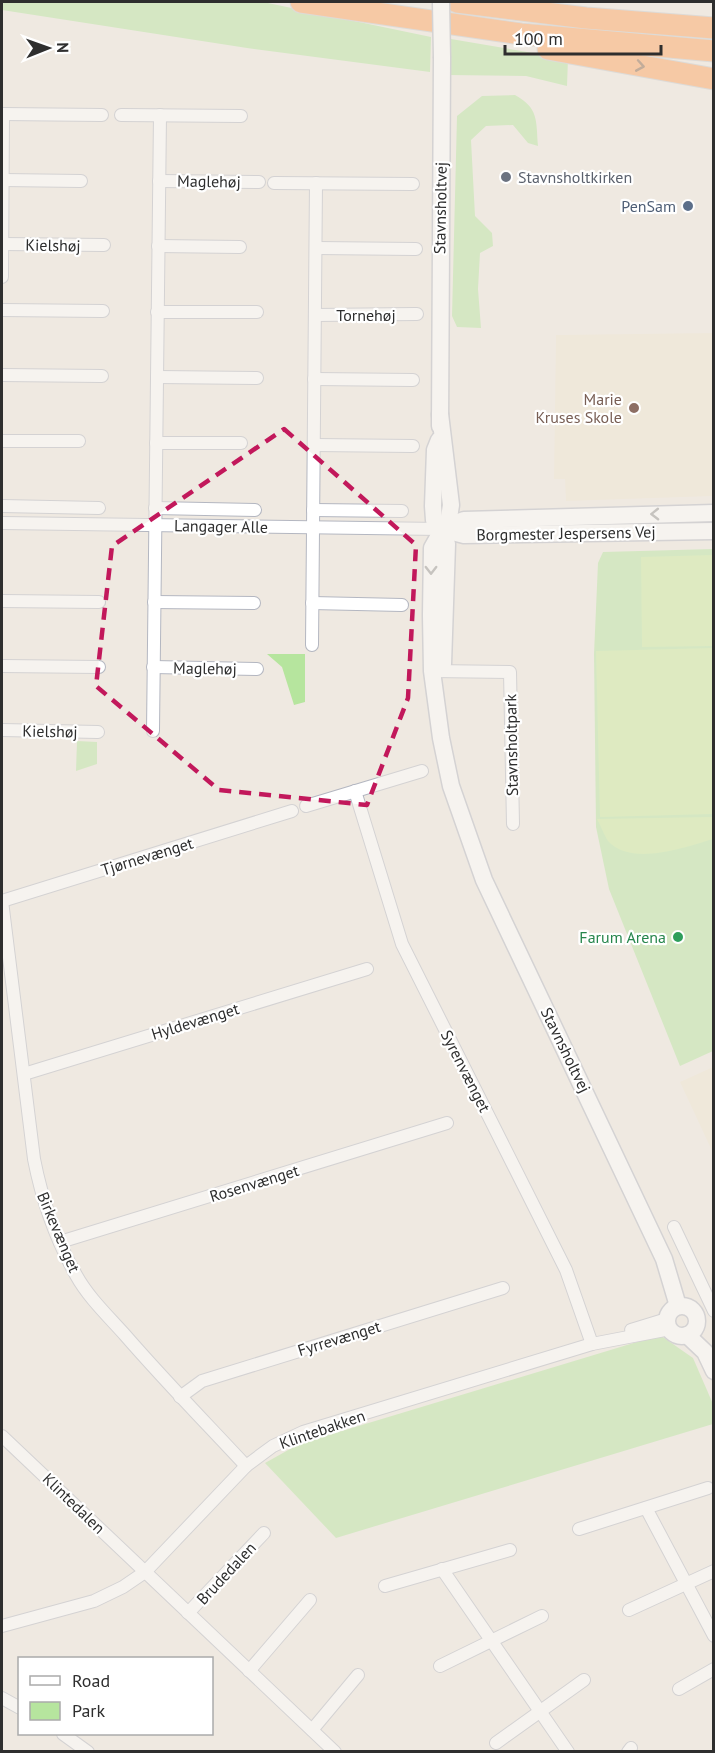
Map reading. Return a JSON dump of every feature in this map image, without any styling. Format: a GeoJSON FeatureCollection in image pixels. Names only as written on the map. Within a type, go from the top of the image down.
{"type":"FeatureCollection","features":[{"type":"Feature","properties":{"kind":"highway"},"geometry":{"type":"LineString","coordinates":[[301,2],[356,12],[521,34],[714,51]]}},
{"type":"Feature","properties":{"kind":"highway"},"geometry":{"type":"LineString","coordinates":[[458,2],[586,18],[714,28]]}},
{"type":"Feature","properties":{"kind":"highway"},"geometry":{"type":"LineString","coordinates":[[356,12],[404,24],[714,79]]}},
{"type":"Feature","properties":{"kind":"street","name":"Stavnsholtvej"},"geometry":{"type":"LineString","coordinates":[[441,2],[441,414],[439,440],[435,450],[433,506],[434,520],[441,529],[447,544],[438,672],[453,762],[470,824],[469,839],[484,880],[664,1259],[678,1278],[676,1315],[697,1317],[691,1331]]}},
{"type":"Feature","properties":{"kind":"street","name":"Kielshøj"},"geometry":{"type":"LineString","coordinates":[[2,277],[2,114],[102,115]]}},
{"type":"Feature","properties":{"kind":"street"},"geometry":{"type":"LineString","coordinates":[[121,115],[241,116]]}},
{"type":"Feature","properties":{"kind":"street","name":"Maglehøj"},"geometry":{"type":"LineString","coordinates":[[153,731],[160,115]]}},
{"type":"Feature","properties":{"kind":"street"},"geometry":{"type":"LineString","coordinates":[[3,180],[81,181]]}},
{"type":"Feature","properties":{"kind":"street","name":"Maglehøj"},"geometry":{"type":"LineString","coordinates":[[159,181],[259,182]]}},
{"type":"Feature","properties":{"kind":"street"},"geometry":{"type":"LineString","coordinates":[[274,183],[413,184]]}},
{"type":"Feature","properties":{"kind":"street","name":"Tornehøj"},"geometry":{"type":"LineString","coordinates":[[312,645],[316,183]]}},
{"type":"Feature","properties":{"kind":"street","name":"Kielshøj"},"geometry":{"type":"LineString","coordinates":[[2,244],[104,245]]}},
{"type":"Feature","properties":{"kind":"street"},"geometry":{"type":"LineString","coordinates":[[158,246],[240,247]]}},
{"type":"Feature","properties":{"kind":"street"},"geometry":{"type":"LineString","coordinates":[[316,248],[416,249]]}},
{"type":"Feature","properties":{"kind":"street"},"geometry":{"type":"LineString","coordinates":[[2,310],[103,311]]}},
{"type":"Feature","properties":{"kind":"street"},"geometry":{"type":"LineString","coordinates":[[157,312],[257,312]]}},
{"type":"Feature","properties":{"kind":"street","name":"Tornehøj"},"geometry":{"type":"LineString","coordinates":[[315,315],[417,314]]}},
{"type":"Feature","properties":{"kind":"street"},"geometry":{"type":"LineString","coordinates":[[2,375],[102,376]]}},
{"type":"Feature","properties":{"kind":"street"},"geometry":{"type":"LineString","coordinates":[[157,377],[257,378]]}},
{"type":"Feature","properties":{"kind":"street"},"geometry":{"type":"LineString","coordinates":[[314,379],[413,380]]}},
{"type":"Feature","properties":{"kind":"street","name":"Stavnsholtvej"},"geometry":{"type":"LineString","coordinates":[[441,414],[451,505],[449,518],[441,529]]}},
{"type":"Feature","properties":{"kind":"street"},"geometry":{"type":"LineString","coordinates":[[2,441],[79,441]]}},
{"type":"Feature","properties":{"kind":"street"},"geometry":{"type":"LineString","coordinates":[[156,443],[241,443]]}},
{"type":"Feature","properties":{"kind":"street"},"geometry":{"type":"LineString","coordinates":[[314,445],[413,446]]}},
{"type":"Feature","properties":{"kind":"street"},"geometry":{"type":"LineString","coordinates":[[2,506],[99,508]]}},
{"type":"Feature","properties":{"kind":"street"},"geometry":{"type":"LineString","coordinates":[[155,508],[255,510]]}},
{"type":"Feature","properties":{"kind":"street"},"geometry":{"type":"LineString","coordinates":[[313,510],[402,511]]}},
{"type":"Feature","properties":{"kind":"street","name":"Borgmester Jespersens Vej"},"geometry":{"type":"LineString","coordinates":[[441,529],[464,520],[554,525],[714,513]]}},
{"type":"Feature","properties":{"kind":"street","name":"Langager Alle"},"geometry":{"type":"LineString","coordinates":[[2,523],[441,529]]}},
{"type":"Feature","properties":{"kind":"street","name":"Borgmester Jespersens Vej"},"geometry":{"type":"LineString","coordinates":[[582,524],[714,531]]}},
{"type":"Feature","properties":{"kind":"street"},"geometry":{"type":"LineString","coordinates":[[2,601],[99,602]]}},
{"type":"Feature","properties":{"kind":"street"},"geometry":{"type":"LineString","coordinates":[[154,602],[254,603]]}},
{"type":"Feature","properties":{"kind":"street"},"geometry":{"type":"LineString","coordinates":[[312,603],[402,605]]}},
{"type":"Feature","properties":{"kind":"street"},"geometry":{"type":"LineString","coordinates":[[2,666],[99,668]]}},
{"type":"Feature","properties":{"kind":"street","name":"Maglehøj"},"geometry":{"type":"LineString","coordinates":[[153,667],[257,669]]}},
{"type":"Feature","properties":{"kind":"street","name":"Stavnsholtpark"},"geometry":{"type":"LineString","coordinates":[[438,672],[510,672],[513,824]]}},
{"type":"Feature","properties":{"kind":"street","name":"Kielshøj"},"geometry":{"type":"LineString","coordinates":[[2,730],[98,732]]}},
{"type":"Feature","properties":{"kind":"street"},"geometry":{"type":"LineString","coordinates":[[306,806],[422,771]]}},
{"type":"Feature","properties":{"kind":"street","name":"Syrenvænget"},"geometry":{"type":"LineString","coordinates":[[356,791],[402,944],[566,1270],[592,1344]]}},
{"type":"Feature","properties":{"kind":"street","name":"Tjørnevænget"},"geometry":{"type":"LineString","coordinates":[[2,901],[292,811]]}},
{"type":"Feature","properties":{"kind":"street","name":"Birkevænget"},"geometry":{"type":"LineString","coordinates":[[2,901],[34,1159],[42,1200],[60,1242],[77,1277],[180,1397],[246,1467]]}},
{"type":"Feature","properties":{"kind":"street","name":"Hyldevænget"},"geometry":{"type":"LineString","coordinates":[[24,1074],[367,969]]}},
{"type":"Feature","properties":{"kind":"street","name":"Rosenvænget"},"geometry":{"type":"LineString","coordinates":[[60,1242],[447,1124]]}},
{"type":"Feature","properties":{"kind":"street"},"geometry":{"type":"LineString","coordinates":[[674,1227],[714,1311]]}},
{"type":"Feature","properties":{"kind":"street","name":"Fyrrevænget"},"geometry":{"type":"LineString","coordinates":[[180,1397],[202,1381],[503,1288]]}},
{"type":"Feature","properties":{"kind":"street"},"geometry":{"type":"LineString","coordinates":[[676,1315],[677,1335],[691,1331]]}},
{"type":"Feature","properties":{"kind":"street","name":"Klintebakken"},"geometry":{"type":"LineString","coordinates":[[2,1626],[94,1601],[145,1572],[246,1467],[273,1446],[303,1432],[623,1336],[676,1315]]}},
{"type":"Feature","properties":{"kind":"street"},"geometry":{"type":"LineString","coordinates":[[691,1331],[714,1353]]}},
{"type":"Feature","properties":{"kind":"street"},"geometry":{"type":"LineString","coordinates":[[691,1331],[714,1371]]}},
{"type":"Feature","properties":{"kind":"street","name":"Klintedalen"},"geometry":{"type":"LineString","coordinates":[[2,1438],[145,1572]]}},
{"type":"Feature","properties":{"kind":"street"},"geometry":{"type":"LineString","coordinates":[[579,1529],[708,1488]]}},
{"type":"Feature","properties":{"kind":"street"},"geometry":{"type":"LineString","coordinates":[[646,1508],[714,1636]]}},
{"type":"Feature","properties":{"kind":"street","name":"Brudedalen"},"geometry":{"type":"LineString","coordinates":[[188,1613],[264,1533]]}},
{"type":"Feature","properties":{"kind":"street"},"geometry":{"type":"LineString","coordinates":[[385,1586],[510,1550]]}},
{"type":"Feature","properties":{"kind":"street"},"geometry":{"type":"LineString","coordinates":[[442,1569],[568,1752]]}},
{"type":"Feature","properties":{"kind":"street"},"geometry":{"type":"LineString","coordinates":[[629,1610],[714,1571]]}},
{"type":"Feature","properties":{"kind":"street","name":"Brudedalen"},"geometry":{"type":"LineString","coordinates":[[145,1572],[335,1752]]}},
{"type":"Feature","properties":{"kind":"street"},"geometry":{"type":"LineString","coordinates":[[249,1671],[310,1600]]}},
{"type":"Feature","properties":{"kind":"street"},"geometry":{"type":"LineString","coordinates":[[440,1666],[542,1616]]}},
{"type":"Feature","properties":{"kind":"street"},"geometry":{"type":"LineString","coordinates":[[679,1689],[714,1669]]}},
{"type":"Feature","properties":{"kind":"street"},"geometry":{"type":"LineString","coordinates":[[312,1730],[358,1675]]}},
{"type":"Feature","properties":{"kind":"street"},"geometry":{"type":"LineString","coordinates":[[496,1743],[584,1680]]}},
{"type":"Feature","properties":{"kind":"street"},"geometry":{"type":"LineString","coordinates":[[2,1698],[18,1707]]}},
{"type":"Feature","properties":{"kind":"street"},"geometry":{"type":"LineString","coordinates":[[64,1735],[88,1752]]}},
{"type":"Feature","properties":{"kind":"highlighted area"},"geometry":{"type":"Polygon","coordinates":[[[284,429],[416,545],[408,698],[367,805],[219,790],[96,686],[112,546],[284,429]]]}},
{"type":"Feature","properties":{"kind":"shaded area","name":"Marie Kruses Skole"},"geometry":{"type":"Polygon","coordinates":[[[713,333],[713,496],[566,501],[565,479],[554,479],[556,335],[713,333]]]}},
{"type":"Feature","properties":{"kind":"shaded area"},"geometry":{"type":"Polygon","coordinates":[[[713,1067],[713,1153],[680,1082],[713,1067]]]}},
{"type":"Feature","properties":{"kind":"green space"},"geometry":{"type":"Polygon","coordinates":[[[2,2],[263,2],[431,37],[430,72],[247,48],[2,10],[2,2]]]}},
{"type":"Feature","properties":{"kind":"green space"},"geometry":{"type":"Polygon","coordinates":[[[451,39],[568,59],[567,86],[526,76],[447,75],[451,39]]]}},
{"type":"Feature","properties":{"kind":"green space"},"geometry":{"type":"Polygon","coordinates":[[[515,95],[528,105],[535,116],[538,146],[528,143],[513,125],[486,126],[471,140],[475,216],[492,233],[493,246],[480,253],[478,289],[481,328],[457,327],[452,316],[457,116],[482,96],[515,95]]]}},
{"type":"Feature","properties":{"kind":"green space"},"geometry":{"type":"Polygon","coordinates":[[[713,549],[713,1051],[680,1066],[609,889],[596,827],[594,654],[598,563],[603,552],[713,549]]]}},
{"type":"Feature","properties":{"kind":"green space"},"geometry":{"type":"Polygon","coordinates":[[[713,555],[713,646],[642,647],[641,557],[713,555]]]}},
{"type":"Feature","properties":{"kind":"green space"},"geometry":{"type":"Polygon","coordinates":[[[713,648],[713,814],[600,817],[596,651],[713,648]]]}},
{"type":"Feature","properties":{"kind":"green space"},"geometry":{"type":"Polygon","coordinates":[[[267,654],[305,654],[305,702],[294,705],[282,667],[267,654]]]}},
{"type":"Feature","properties":{"kind":"green space"},"geometry":{"type":"Polygon","coordinates":[[[77,741],[97,742],[97,764],[76,771],[77,741]]]}},
{"type":"Feature","properties":{"kind":"green space"},"geometry":{"type":"Polygon","coordinates":[[[713,817],[713,839],[674,850],[644,854],[618,849],[608,841],[597,819],[713,817]]]}},
{"type":"Feature","properties":{"kind":"green space"},"geometry":{"type":"Polygon","coordinates":[[[660,1335],[693,1358],[713,1404],[713,1424],[336,1538],[265,1463],[299,1444],[660,1335]]]}},
{"type":"Feature","properties":{"kind":"place","name":"Stavnsholtkirken"},"geometry":{"type":"Point","coordinates":[506,177]}},
{"type":"Feature","properties":{"kind":"place","name":"PenSam"},"geometry":{"type":"Point","coordinates":[688,206]}},
{"type":"Feature","properties":{"kind":"place","name":"Marie Kruses Skole"},"geometry":{"type":"Point","coordinates":[634,408]}},
{"type":"Feature","properties":{"kind":"place","name":"Farum Arena"},"geometry":{"type":"Point","coordinates":[678,937]}}]}
